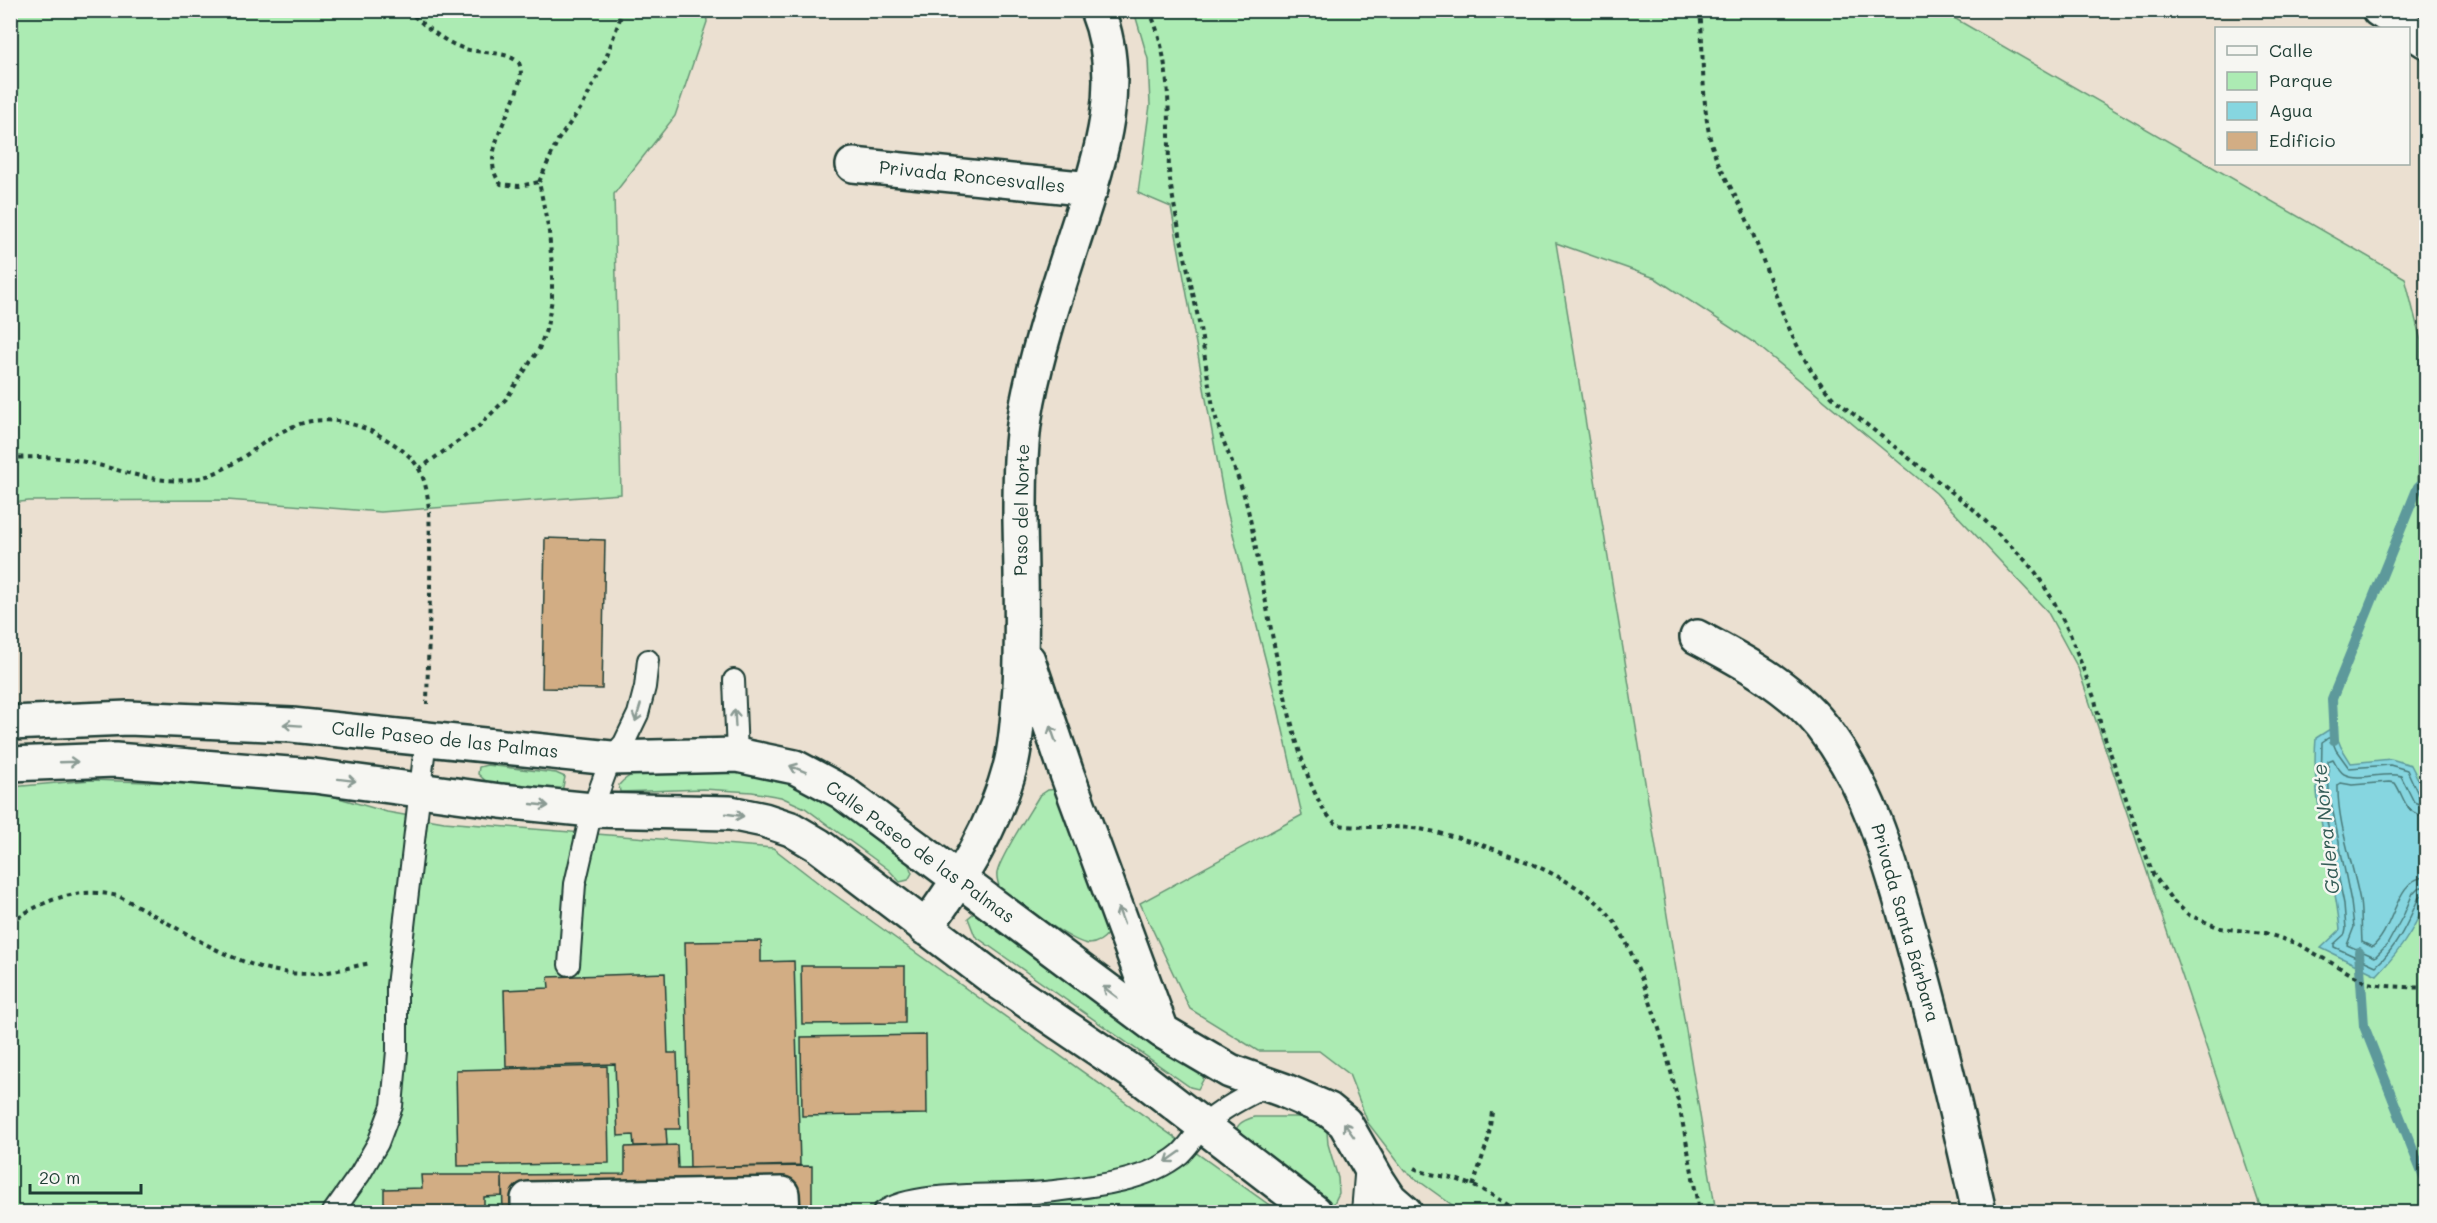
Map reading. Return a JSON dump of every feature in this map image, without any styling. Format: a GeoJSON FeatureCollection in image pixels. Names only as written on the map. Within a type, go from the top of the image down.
{"type":"FeatureCollection","features":[{"type":"Feature","properties":{"kind":"street","name":"Paso del Norte"},"geometry":{"type":"LineString","coordinates":[[925,928],[960,880],[997,810],[1012,762],[1019,705],[1022,645],[1020,470],[1027,401],[1052,307],[1091,189],[1106,134],[1110,77],[1103,25],[1097,10]]}},
{"type":"Feature","properties":{"kind":"street"},"geometry":{"type":"LineString","coordinates":[[2379,10],[2406,27]]}},
{"type":"Feature","properties":{"kind":"street"},"geometry":{"type":"LineString","coordinates":[[2410,29],[2427,40]]}},
{"type":"Feature","properties":{"kind":"street","name":"Privada Roncesvalles"},"geometry":{"type":"LineString","coordinates":[[852,165],[1091,189]]}},
{"type":"Feature","properties":{"kind":"street","name":"Privada Santa Bárbara"},"geometry":{"type":"LineString","coordinates":[[1696,637],[1735,656],[1784,689],[1821,725],[1859,781],[1885,845],[1925,987],[1979,1212]]}},
{"type":"Feature","properties":{"kind":"street"},"geometry":{"type":"LineString","coordinates":[[1022,645],[1162,1031]]}},
{"type":"Feature","properties":{"kind":"street","name":"Calle Paseo de las Palmas"},"geometry":{"type":"LineString","coordinates":[[10,723],[128,718],[292,725],[611,758],[737,756],[795,767],[819,778],[869,812],[1162,1031],[1230,1071],[1329,1110],[1345,1123],[1390,1199],[1406,1212]]}},
{"type":"Feature","properties":{"kind":"street"},"geometry":{"type":"LineString","coordinates":[[10,764],[115,760],[314,776],[501,801],[592,810],[730,813],[764,820],[790,829],[818,845],[993,978],[1144,1080],[1315,1212]]}},
{"type":"Feature","properties":{"kind":"street"},"geometry":{"type":"LineString","coordinates":[[528,1212],[528,1199],[782,1194],[783,1212]]}},
{"type":"Feature","properties":{"kind":"lane"},"geometry":{"type":"LineString","coordinates":[[569,965],[575,884],[592,810],[611,758],[624,742],[638,714],[645,687],[648,660]]}},
{"type":"Feature","properties":{"kind":"lane"},"geometry":{"type":"LineString","coordinates":[[734,681],[737,756]]}},
{"type":"Feature","properties":{"kind":"lane"},"geometry":{"type":"LineString","coordinates":[[333,1212],[360,1174],[378,1143],[392,1106],[397,1051],[397,986],[426,738]]}},
{"type":"Feature","properties":{"kind":"lane"},"geometry":{"type":"LineString","coordinates":[[883,1212],[904,1203],[927,1198],[1044,1192],[1141,1175],[1179,1154],[1203,1126],[1237,1101],[1269,1085]]}},
{"type":"Feature","properties":{"kind":"lane"},"geometry":{"type":"LineString","coordinates":[[1362,1212],[1367,1160]]}},
{"type":"Feature","properties":{"kind":"path"},"geometry":{"type":"LineString","coordinates":[[406,10],[429,30],[463,49],[509,56],[519,63],[522,75],[500,131],[495,151],[494,170],[496,178],[501,183],[519,186],[539,182]]}},
{"type":"Feature","properties":{"kind":"path"},"geometry":{"type":"LineString","coordinates":[[419,469],[478,427],[499,406],[539,349],[547,327],[552,299],[552,266],[549,232],[539,182],[558,140],[583,105],[605,61],[623,10]]}},
{"type":"Feature","properties":{"kind":"path"},"geometry":{"type":"LineString","coordinates":[[1149,10],[1158,35],[1169,102],[1170,179],[1218,424],[1246,501],[1269,623],[1296,735],[1313,790],[1330,820],[1338,825],[1421,830],[1484,847],[1518,859],[1564,881],[1592,897],[1606,911],[1630,950],[1666,1050],[1681,1109],[1699,1212]]}},
{"type":"Feature","properties":{"kind":"path"},"geometry":{"type":"LineString","coordinates":[[1700,10],[1704,98],[1711,141],[1718,165],[1742,209],[1794,340],[1816,380],[1833,398],[1941,481],[1972,508],[2036,573],[2070,634],[2095,700],[2101,726],[2153,874],[2172,900],[2189,915],[2220,928],[2265,933],[2298,944],[2367,983],[2427,988]]}},
{"type":"Feature","properties":{"kind":"path"},"geometry":{"type":"LineString","coordinates":[[10,458],[74,460],[164,481],[196,479],[229,466],[291,428],[326,420],[366,428],[406,452],[419,469],[429,501],[426,738]]}},
{"type":"Feature","properties":{"kind":"path"},"geometry":{"type":"LineString","coordinates":[[10,922],[51,899],[68,894],[102,892],[118,896],[134,904],[218,951],[266,968],[288,973],[321,973],[401,956]]}},
{"type":"Feature","properties":{"kind":"path"},"geometry":{"type":"LineString","coordinates":[[1473,1186],[1488,1140],[1492,1112]]}},
{"type":"Feature","properties":{"kind":"path"},"geometry":{"type":"LineString","coordinates":[[1411,1166],[1425,1173],[1456,1179],[1473,1186],[1520,1212]]}},
{"type":"Feature","properties":{"kind":"green space"},"geometry":{"type":"Polygon","coordinates":[[[10,11],[706,11],[707,22],[675,116],[614,194],[621,494],[381,512],[227,500],[11,503],[10,11]]]}},
{"type":"Feature","properties":{"kind":"green space"},"geometry":{"type":"Polygon","coordinates":[[[1134,11],[1942,11],[2405,278],[2421,341],[2418,487],[2426,497],[2426,1212],[2262,1212],[2078,668],[2047,611],[1936,493],[1756,344],[1655,278],[1556,243],[1716,1212],[1462,1212],[1405,1171],[1368,1123],[1349,1074],[1319,1051],[1258,1051],[1190,1009],[1140,903],[1302,815],[1278,708],[1225,503],[1171,207],[1138,193],[1150,105],[1148,59],[1134,11]]]}},
{"type":"Feature","properties":{"kind":"green space"},"geometry":{"type":"Polygon","coordinates":[[[487,765],[556,773],[565,777],[562,792],[489,784],[478,774],[479,767],[487,765]]]}},
{"type":"Feature","properties":{"kind":"green space"},"geometry":{"type":"Polygon","coordinates":[[[695,765],[792,775],[860,823],[908,863],[912,873],[908,880],[900,882],[889,870],[805,808],[781,797],[752,792],[703,789],[620,792],[619,785],[634,774],[654,769],[695,765]]]}},
{"type":"Feature","properties":{"kind":"green space"},"geometry":{"type":"Polygon","coordinates":[[[91,780],[200,784],[325,794],[387,812],[444,822],[773,848],[821,885],[1279,1212],[11,1212],[11,787],[91,780]]]}},
{"type":"Feature","properties":{"kind":"green space"},"geometry":{"type":"Polygon","coordinates":[[[1059,789],[1108,933],[1100,941],[1092,944],[1071,937],[1001,892],[997,880],[1003,857],[1039,796],[1048,790],[1059,789]]]}},
{"type":"Feature","properties":{"kind":"green space"},"geometry":{"type":"Polygon","coordinates":[[[981,912],[1204,1071],[1203,1080],[1198,1089],[1190,1087],[975,936],[968,918],[981,912]]]}},
{"type":"Feature","properties":{"kind":"green space"},"geometry":{"type":"Polygon","coordinates":[[[1254,1117],[1305,1117],[1320,1123],[1327,1132],[1328,1144],[1338,1178],[1339,1193],[1331,1209],[1235,1138],[1236,1129],[1240,1124],[1254,1117]]]}},
{"type":"Feature","properties":{"kind":"water"},"geometry":{"type":"Polygon","coordinates":[[[2333,727],[2351,763],[2391,759],[2411,765],[2420,785],[2424,802],[2427,880],[2423,904],[2414,927],[2377,975],[2321,948],[2340,930],[2319,811],[2315,763],[2316,738],[2333,727]]]}},
{"type":"Feature","properties":{"kind":"building"},"geometry":{"type":"Polygon","coordinates":[[[545,538],[605,540],[602,689],[542,688],[545,538]]]}},
{"type":"Feature","properties":{"kind":"building"},"geometry":{"type":"Polygon","coordinates":[[[761,941],[761,962],[794,961],[800,1165],[690,1168],[685,942],[761,941]]]}},
{"type":"Feature","properties":{"kind":"building"},"geometry":{"type":"Polygon","coordinates":[[[801,966],[905,966],[905,1023],[802,1024],[801,966]]]}},
{"type":"Feature","properties":{"kind":"building"},"geometry":{"type":"Polygon","coordinates":[[[665,973],[668,1053],[677,1053],[680,1129],[666,1129],[667,1145],[634,1146],[633,1135],[618,1136],[615,1064],[506,1067],[504,990],[549,988],[548,977],[665,973]]]}},
{"type":"Feature","properties":{"kind":"building"},"geometry":{"type":"Polygon","coordinates":[[[926,1035],[927,1114],[802,1116],[801,1037],[926,1035]]]}},
{"type":"Feature","properties":{"kind":"building"},"geometry":{"type":"Polygon","coordinates":[[[607,1066],[609,1163],[458,1166],[456,1070],[607,1066]]]}},
{"type":"Feature","properties":{"kind":"building"},"geometry":{"type":"Polygon","coordinates":[[[677,1145],[678,1168],[812,1166],[812,1212],[783,1212],[782,1194],[503,1212],[502,1175],[625,1174],[625,1147],[677,1145]]]}},
{"type":"Feature","properties":{"kind":"building"},"geometry":{"type":"Polygon","coordinates":[[[421,1175],[502,1175],[502,1196],[484,1197],[484,1212],[384,1212],[384,1189],[422,1188],[421,1175]]]}},
{"type":"Feature","properties":{"kind":"waterway","name":"Galera Norte"},"geometry":{"type":"LineString","coordinates":[[2334,740],[2332,699],[2418,487],[2426,479]]}},
{"type":"Feature","properties":{"kind":"waterway","name":"Galera Norte"},"geometry":{"type":"LineString","coordinates":[[2359,952],[2364,1026],[2426,1183]]}}]}
